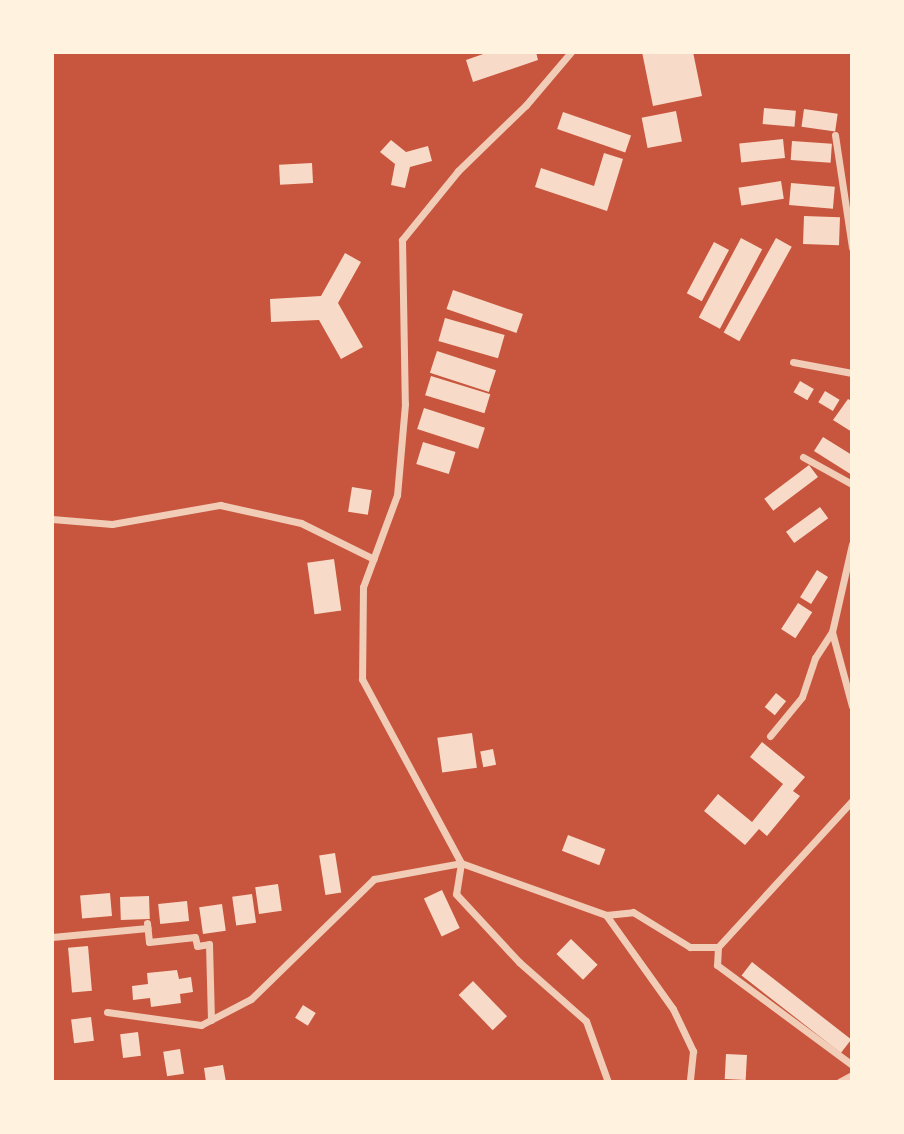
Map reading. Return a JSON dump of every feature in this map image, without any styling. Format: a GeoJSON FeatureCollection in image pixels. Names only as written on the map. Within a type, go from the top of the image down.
{"type":"FeatureCollection","features":[{"type":"Feature","properties":{"kind":"street"},"geometry":{"type":"LineString","coordinates":[[572,52],[458,171],[402,240],[405,404],[397,495],[363,587],[362,679],[461,863],[456,894],[519,962],[586,1021],[608,1082]]}},
{"type":"Feature","properties":{"kind":"street"},"geometry":{"type":"LineString","coordinates":[[835,135],[852,248]]}},
{"type":"Feature","properties":{"kind":"street"},"geometry":{"type":"LineString","coordinates":[[793,362],[852,373]]}},
{"type":"Feature","properties":{"kind":"street"},"geometry":{"type":"LineString","coordinates":[[803,457],[852,484]]}},
{"type":"Feature","properties":{"kind":"street"},"geometry":{"type":"LineString","coordinates":[[52,519],[112,524],[220,505],[301,523],[373,559]]}},
{"type":"Feature","properties":{"kind":"street"},"geometry":{"type":"LineString","coordinates":[[770,736],[802,697],[815,658],[832,632],[852,544]]}},
{"type":"Feature","properties":{"kind":"street"},"geometry":{"type":"LineString","coordinates":[[832,632],[852,706]]}},
{"type":"Feature","properties":{"kind":"street"},"geometry":{"type":"LineString","coordinates":[[852,801],[718,947],[717,965],[852,1065]]}},
{"type":"Feature","properties":{"kind":"street"},"geometry":{"type":"LineString","coordinates":[[107,1012],[201,1025],[251,999],[374,879],[461,863],[606,915],[634,912],[690,947],[718,947]]}},
{"type":"Feature","properties":{"kind":"street"},"geometry":{"type":"LineString","coordinates":[[606,915],[673,1009],[693,1051],[690,1082]]}},
{"type":"Feature","properties":{"kind":"street"},"geometry":{"type":"LineString","coordinates":[[52,937],[148,925],[149,942],[195,937],[197,946],[209,944],[211,1020]]}},
{"type":"Feature","properties":{"kind":"street"},"geometry":{"type":"LineString","coordinates":[[839,1082],[852,1074]]}},
{"type":"Feature","properties":{"kind":"building"},"geometry":{"type":"Polygon","coordinates":[[[489,52],[536,52],[538,60],[473,82],[466,60],[489,52]]]}},
{"type":"Feature","properties":{"kind":"building"},"geometry":{"type":"Polygon","coordinates":[[[642,52],[693,52],[702,96],[653,106],[642,52]]]}},
{"type":"Feature","properties":{"kind":"building"},"geometry":{"type":"Polygon","coordinates":[[[764,108],[796,111],[794,127],[763,124],[764,108]]]}},
{"type":"Feature","properties":{"kind":"building"},"geometry":{"type":"Polygon","coordinates":[[[804,109],[838,114],[835,132],[801,127],[804,109]]]}},
{"type":"Feature","properties":{"kind":"building"},"geometry":{"type":"Polygon","coordinates":[[[676,111],[682,141],[648,148],[642,118],[676,111]]]}},
{"type":"Feature","properties":{"kind":"building"},"geometry":{"type":"Polygon","coordinates":[[[563,112],[631,135],[625,152],[557,129],[563,112]]]}},
{"type":"Feature","properties":{"kind":"building"},"geometry":{"type":"Polygon","coordinates":[[[783,139],[785,158],[741,162],[739,144],[783,139]]]}},
{"type":"Feature","properties":{"kind":"building"},"geometry":{"type":"Polygon","coordinates":[[[391,140],[406,152],[428,146],[432,161],[410,167],[405,188],[391,185],[395,164],[380,152],[391,140]]]}},
{"type":"Feature","properties":{"kind":"building"},"geometry":{"type":"Polygon","coordinates":[[[792,141],[832,144],[831,163],[791,160],[792,141]]]}},
{"type":"Feature","properties":{"kind":"building"},"geometry":{"type":"Polygon","coordinates":[[[604,153],[623,159],[607,211],[535,187],[541,168],[594,186],[604,153]]]}},
{"type":"Feature","properties":{"kind":"building"},"geometry":{"type":"Polygon","coordinates":[[[312,163],[313,183],[280,185],[279,165],[312,163]]]}},
{"type":"Feature","properties":{"kind":"building"},"geometry":{"type":"Polygon","coordinates":[[[781,181],[784,199],[741,206],[739,188],[781,181]]]}},
{"type":"Feature","properties":{"kind":"building"},"geometry":{"type":"Polygon","coordinates":[[[791,183],[835,187],[833,209],[789,205],[791,183]]]}},
{"type":"Feature","properties":{"kind":"building"},"geometry":{"type":"Polygon","coordinates":[[[804,216],[840,217],[839,245],[803,244],[804,216]]]}},
{"type":"Feature","properties":{"kind":"building"},"geometry":{"type":"Polygon","coordinates":[[[741,238],[762,249],[720,329],[699,317],[741,238]]]}},
{"type":"Feature","properties":{"kind":"building"},"geometry":{"type":"Polygon","coordinates":[[[776,238],[792,247],[739,341],[724,332],[776,238]]]}},
{"type":"Feature","properties":{"kind":"building"},"geometry":{"type":"Polygon","coordinates":[[[714,242],[729,250],[702,301],[687,293],[714,242]]]}},
{"type":"Feature","properties":{"kind":"building"},"geometry":{"type":"Polygon","coordinates":[[[345,253],[361,262],[338,303],[363,347],[341,359],[319,320],[271,322],[270,299],[321,296],[345,253]]]}},
{"type":"Feature","properties":{"kind":"building"},"geometry":{"type":"Polygon","coordinates":[[[453,290],[523,314],[516,333],[446,309],[453,290]]]}},
{"type":"Feature","properties":{"kind":"building"},"geometry":{"type":"Polygon","coordinates":[[[445,318],[505,335],[498,358],[438,341],[445,318]]]}},
{"type":"Feature","properties":{"kind":"building"},"geometry":{"type":"Polygon","coordinates":[[[437,351],[496,370],[489,392],[430,373],[437,351]]]}},
{"type":"Feature","properties":{"kind":"building"},"geometry":{"type":"Polygon","coordinates":[[[431,376],[490,394],[484,413],[425,395],[431,376]]]}},
{"type":"Feature","properties":{"kind":"building"},"geometry":{"type":"Polygon","coordinates":[[[800,381],[814,389],[807,400],[794,392],[800,381]]]}},
{"type":"Feature","properties":{"kind":"building"},"geometry":{"type":"Polygon","coordinates":[[[825,391],[840,400],[833,411],[818,402],[825,391]]]}},
{"type":"Feature","properties":{"kind":"building"},"geometry":{"type":"Polygon","coordinates":[[[848,399],[852,401],[852,432],[833,420],[848,399]]]}},
{"type":"Feature","properties":{"kind":"building"},"geometry":{"type":"Polygon","coordinates":[[[424,408],[485,428],[478,449],[417,429],[424,408]]]}},
{"type":"Feature","properties":{"kind":"building"},"geometry":{"type":"Polygon","coordinates":[[[823,437],[852,455],[852,475],[814,451],[823,437]]]}},
{"type":"Feature","properties":{"kind":"building"},"geometry":{"type":"Polygon","coordinates":[[[423,442],[456,452],[449,474],[416,464],[423,442]]]}},
{"type":"Feature","properties":{"kind":"building"},"geometry":{"type":"Polygon","coordinates":[[[809,465],[818,477],[773,511],[764,499],[809,465]]]}},
{"type":"Feature","properties":{"kind":"building"},"geometry":{"type":"Polygon","coordinates":[[[352,487],[372,490],[368,515],[348,512],[352,487]]]}},
{"type":"Feature","properties":{"kind":"building"},"geometry":{"type":"Polygon","coordinates":[[[820,507],[828,518],[794,543],[786,532],[820,507]]]}},
{"type":"Feature","properties":{"kind":"building"},"geometry":{"type":"Polygon","coordinates":[[[334,559],[341,610],[314,614],[307,563],[334,559]]]}},
{"type":"Feature","properties":{"kind":"building"},"geometry":{"type":"Polygon","coordinates":[[[817,570],[828,577],[811,604],[800,597],[817,570]]]}},
{"type":"Feature","properties":{"kind":"building"},"geometry":{"type":"Polygon","coordinates":[[[798,603],[812,612],[795,638],[781,629],[798,603]]]}},
{"type":"Feature","properties":{"kind":"building"},"geometry":{"type":"Polygon","coordinates":[[[776,693],[786,701],[775,715],[765,707],[776,693]]]}},
{"type":"Feature","properties":{"kind":"building"},"geometry":{"type":"Polygon","coordinates":[[[472,733],[477,768],[442,773],[437,738],[472,733]]]}},
{"type":"Feature","properties":{"kind":"building"},"geometry":{"type":"Polygon","coordinates":[[[762,742],[805,777],[793,791],[800,796],[767,836],[759,829],[745,845],[704,811],[718,794],[752,822],[783,784],[750,757],[762,742]]]}},
{"type":"Feature","properties":{"kind":"building"},"geometry":{"type":"Polygon","coordinates":[[[493,749],[496,765],[483,767],[480,751],[493,749]]]}},
{"type":"Feature","properties":{"kind":"building"},"geometry":{"type":"Polygon","coordinates":[[[568,835],[605,849],[599,865],[562,851],[568,835]]]}},
{"type":"Feature","properties":{"kind":"building"},"geometry":{"type":"Polygon","coordinates":[[[335,853],[341,893],[325,895],[319,856],[335,853]]]}},
{"type":"Feature","properties":{"kind":"building"},"geometry":{"type":"Polygon","coordinates":[[[278,884],[282,911],[259,914],[255,887],[278,884]]]}},
{"type":"Feature","properties":{"kind":"building"},"geometry":{"type":"Polygon","coordinates":[[[442,890],[460,928],[442,937],[424,898],[442,890]]]}},
{"type":"Feature","properties":{"kind":"building"},"geometry":{"type":"Polygon","coordinates":[[[110,893],[112,916],[82,919],[80,896],[110,893]]]}},
{"type":"Feature","properties":{"kind":"building"},"geometry":{"type":"Polygon","coordinates":[[[252,894],[256,923],[236,926],[232,897],[252,894]]]}},
{"type":"Feature","properties":{"kind":"building"},"geometry":{"type":"Polygon","coordinates":[[[149,896],[150,919],[121,920],[120,897],[149,896]]]}},
{"type":"Feature","properties":{"kind":"building"},"geometry":{"type":"Polygon","coordinates":[[[187,901],[189,921],[160,924],[158,904],[187,901]]]}},
{"type":"Feature","properties":{"kind":"building"},"geometry":{"type":"Polygon","coordinates":[[[222,904],[226,931],[203,934],[199,907],[222,904]]]}},
{"type":"Feature","properties":{"kind":"building"},"geometry":{"type":"Polygon","coordinates":[[[571,939],[598,965],[583,980],[556,954],[571,939]]]}},
{"type":"Feature","properties":{"kind":"building"},"geometry":{"type":"Polygon","coordinates":[[[88,946],[92,991],[72,993],[68,948],[88,946]]]}},
{"type":"Feature","properties":{"kind":"building"},"geometry":{"type":"Polygon","coordinates":[[[752,962],[851,1040],[841,1053],[742,975],[752,962]]]}},
{"type":"Feature","properties":{"kind":"building"},"geometry":{"type":"Polygon","coordinates":[[[177,970],[179,979],[191,977],[193,992],[180,994],[181,1003],[151,1007],[150,998],[133,1000],[132,986],[148,984],[147,973],[177,970]]]}},
{"type":"Feature","properties":{"kind":"building"},"geometry":{"type":"Polygon","coordinates":[[[473,981],[507,1016],[493,1030],[459,995],[473,981]]]}},
{"type":"Feature","properties":{"kind":"building"},"geometry":{"type":"Polygon","coordinates":[[[303,1005],[316,1013],[308,1026],[295,1018],[303,1005]]]}},
{"type":"Feature","properties":{"kind":"building"},"geometry":{"type":"Polygon","coordinates":[[[91,1017],[94,1041],[74,1043],[71,1019],[91,1017]]]}},
{"type":"Feature","properties":{"kind":"building"},"geometry":{"type":"Polygon","coordinates":[[[138,1032],[141,1056],[123,1058],[120,1034],[138,1032]]]}},
{"type":"Feature","properties":{"kind":"building"},"geometry":{"type":"Polygon","coordinates":[[[180,1049],[184,1074],[167,1076],[163,1052],[180,1049]]]}},
{"type":"Feature","properties":{"kind":"building"},"geometry":{"type":"Polygon","coordinates":[[[726,1054],[747,1055],[746,1080],[725,1079],[726,1054]]]}},
{"type":"Feature","properties":{"kind":"building"},"geometry":{"type":"Polygon","coordinates":[[[223,1065],[226,1082],[206,1082],[204,1068],[223,1065]]]}}]}
